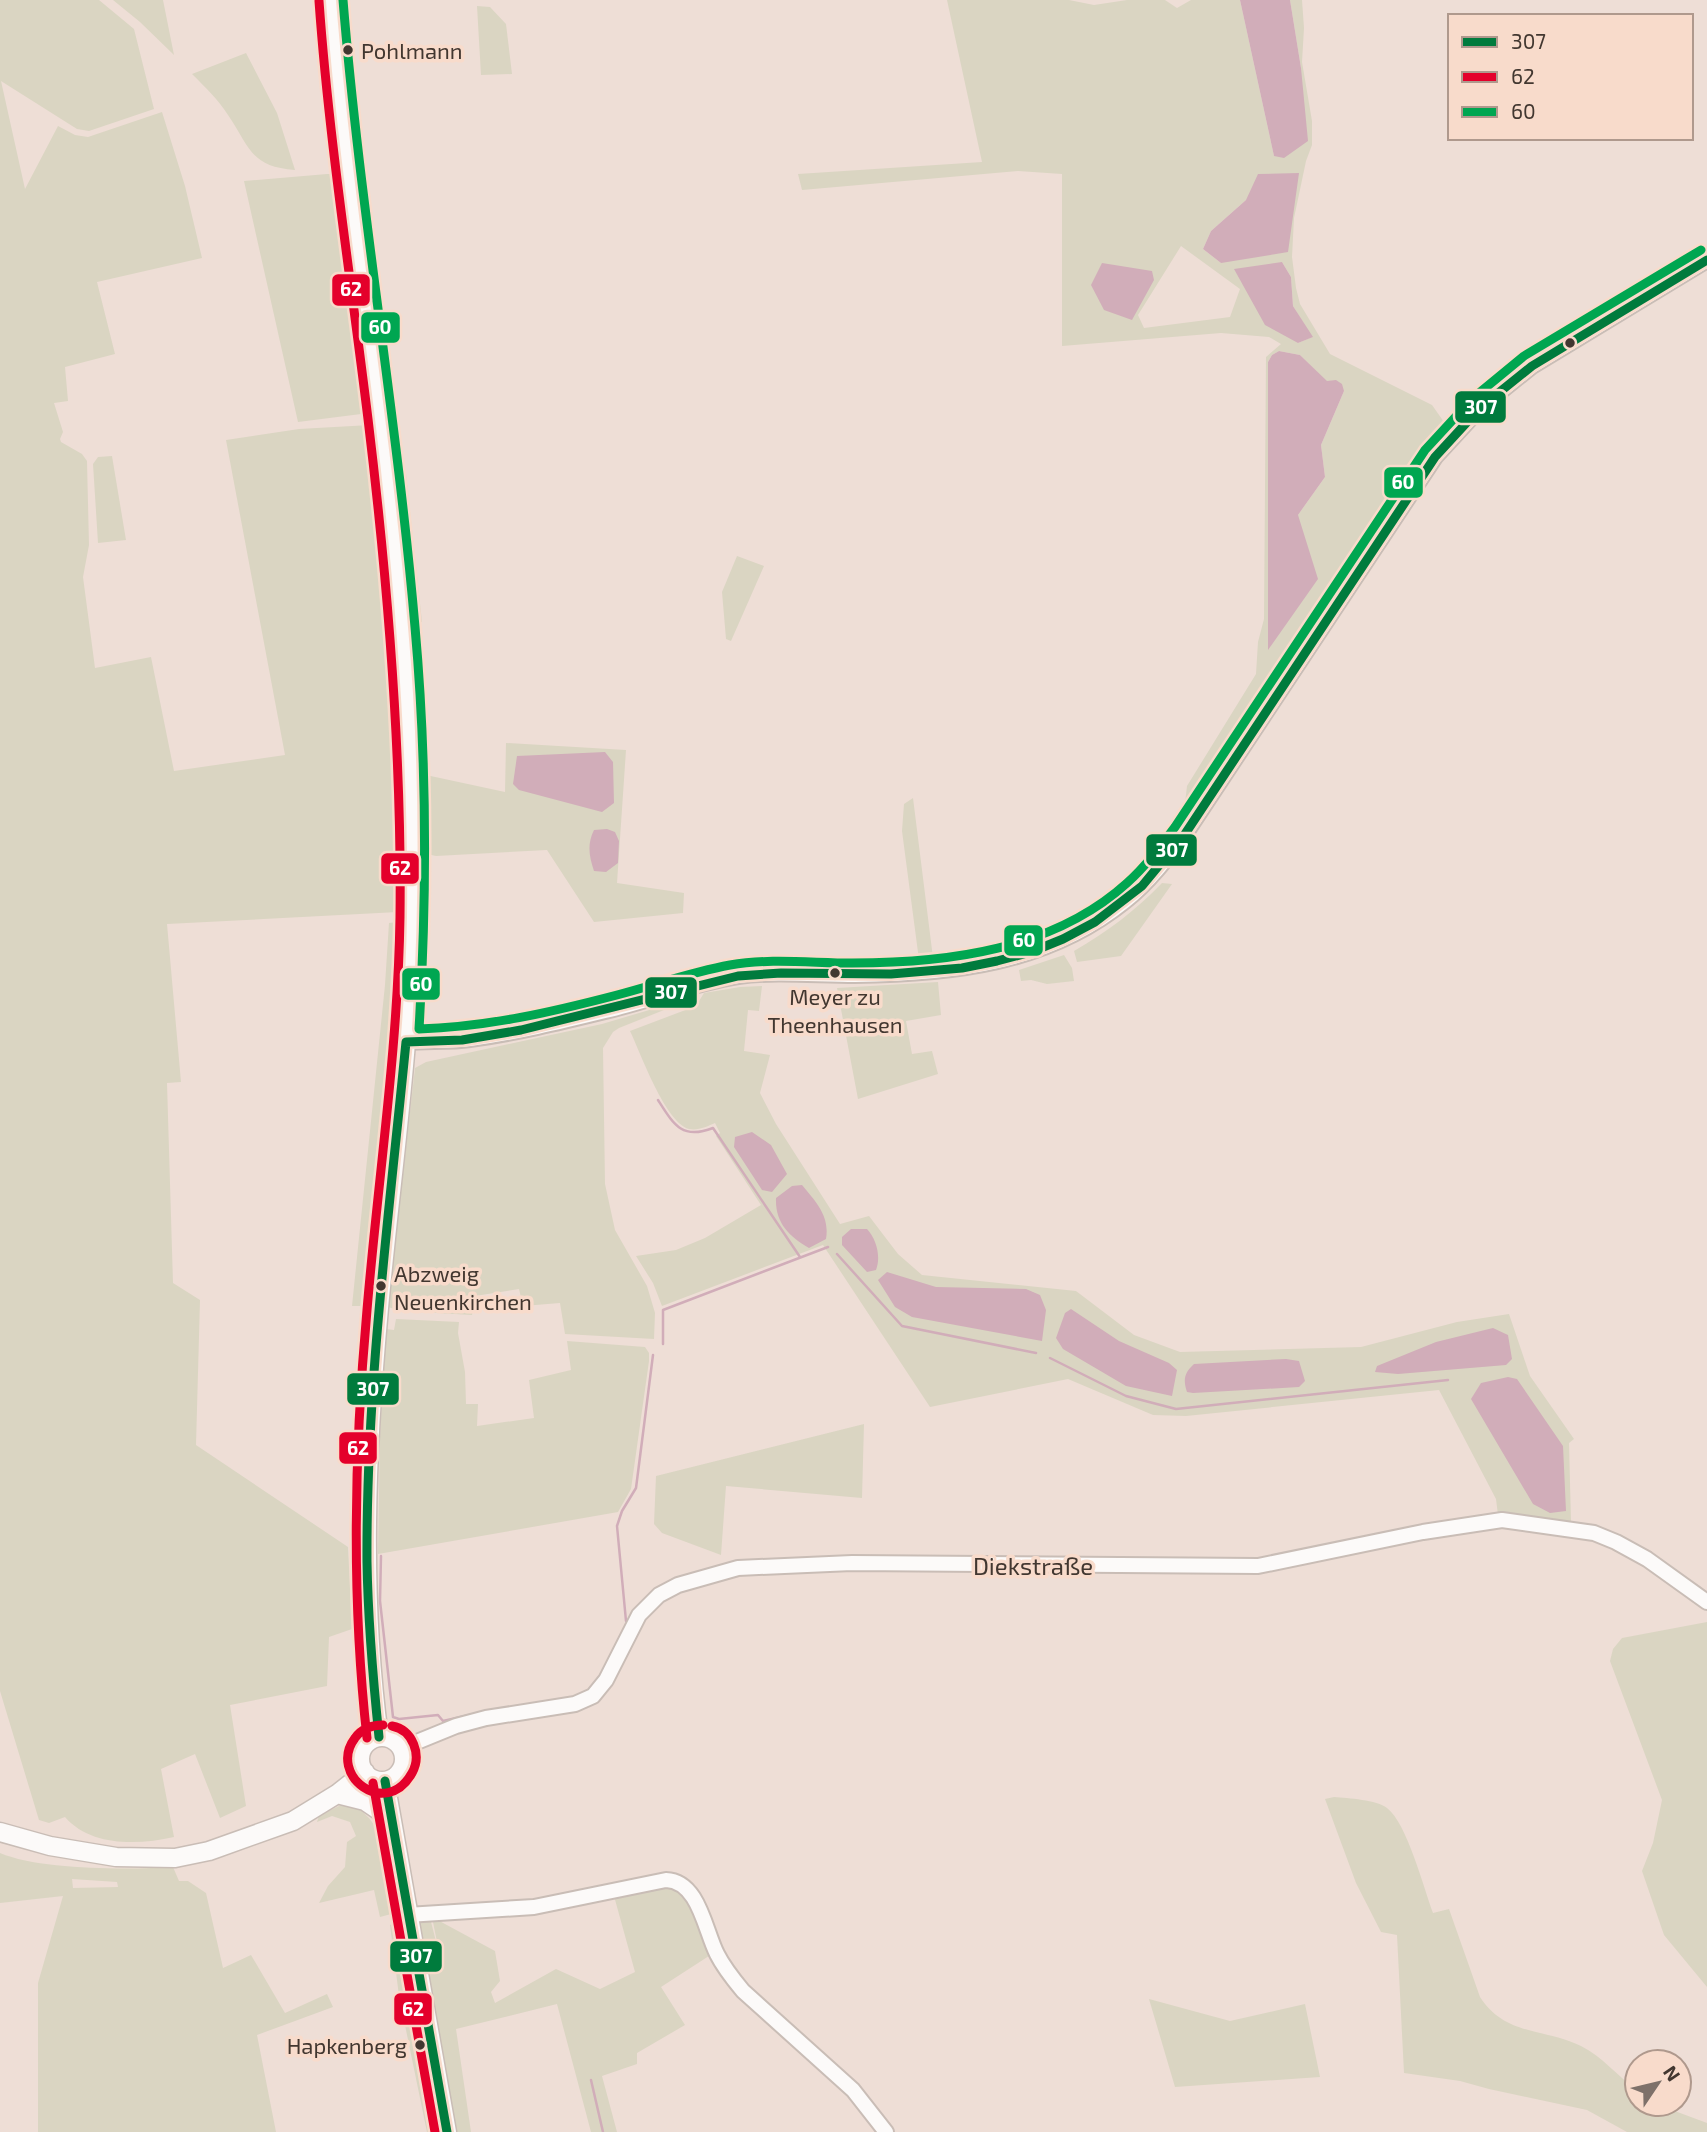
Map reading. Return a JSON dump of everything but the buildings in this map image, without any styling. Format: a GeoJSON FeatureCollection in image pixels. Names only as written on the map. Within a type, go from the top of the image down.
{"type":"FeatureCollection","features":[{"type":"Feature","properties":{"kind":"main road"},"geometry":{"type":"LineString","coordinates":[[331,0],[346,167],[380,418],[403,630],[411,768],[412,903],[406,1042],[379,1312],[369,1456],[367,1552],[370,1638],[379,1737]]}},
{"type":"Feature","properties":{"kind":"main road"},"geometry":{"type":"LineString","coordinates":[[379,1737],[392,1739],[402,1748],[402,1769],[391,1779],[377,1780],[365,1772],[360,1762],[361,1750],[368,1741],[379,1737]]}},
{"type":"Feature","properties":{"kind":"main road"},"geometry":{"type":"LineString","coordinates":[[0,1832],[50,1846],[116,1857],[175,1858],[209,1851],[293,1821],[337,1794],[365,1772]]}},
{"type":"Feature","properties":{"kind":"main road"},"geometry":{"type":"LineString","coordinates":[[384,1781],[447,2132]]}},
{"type":"Feature","properties":{"kind":"main road"},"geometry":{"type":"LineString","coordinates":[[337,1794],[365,1801],[390,1818]]}},
{"type":"Feature","properties":{"kind":"street"},"geometry":{"type":"LineString","coordinates":[[406,1042],[467,1039],[512,1032],[608,1011],[705,982],[740,976],[912,974],[986,965],[1022,956],[1062,941],[1091,926],[1127,900],[1158,869],[1178,843],[1435,457],[1459,430],[1491,399],[1532,366],[1707,260]]}},
{"type":"Feature","properties":{"kind":"street","name":"Diekstraße"},"geometry":{"type":"LineString","coordinates":[[402,1748],[456,1726],[486,1718],[575,1704],[593,1696],[606,1680],[639,1615],[651,1603],[678,1585],[738,1568],[852,1563],[1258,1566],[1479,1521],[1502,1520],[1578,1529],[1616,1542],[1647,1559],[1707,1602]]}},
{"type":"Feature","properties":{"kind":"street"},"geometry":{"type":"LineString","coordinates":[[407,1915],[534,1907],[666,1880],[678,1882],[690,1894],[716,1952],[743,1991],[853,2090],[886,2132]]}},
{"type":"Feature","properties":{"kind":"shaded area"},"geometry":{"type":"Polygon","coordinates":[[[0,0],[99,0],[134,29],[154,109],[89,131],[77,129],[1,81],[25,189],[58,126],[75,135],[88,137],[162,112],[185,186],[202,258],[97,282],[115,354],[65,367],[68,401],[54,403],[63,432],[61,442],[82,454],[87,461],[89,545],[83,577],[95,668],[151,657],[174,771],[285,755],[226,440],[299,429],[370,425],[391,632],[399,745],[390,745],[391,755],[399,754],[400,771],[398,912],[167,924],[181,1082],[167,1083],[173,1283],[200,1300],[196,1445],[348,1547],[352,1629],[329,1637],[327,1686],[230,1705],[246,1806],[220,1818],[195,1754],[161,1769],[174,1837],[146,1841],[102,1839],[76,1827],[65,1817],[49,1823],[39,1820],[0,1691],[0,0]]]}},
{"type":"Feature","properties":{"kind":"shaded area"},"geometry":{"type":"Polygon","coordinates":[[[113,0],[163,0],[174,55],[140,22],[113,0]]]}},
{"type":"Feature","properties":{"kind":"shaded area"},"geometry":{"type":"Polygon","coordinates":[[[947,0],[1069,0],[1094,5],[1127,0],[1165,0],[1177,8],[1191,0],[1240,0],[1274,156],[1301,68],[1290,0],[1302,0],[1302,62],[1312,121],[1312,145],[1294,218],[1292,257],[1300,304],[1330,354],[1432,405],[1444,422],[1184,812],[1187,786],[1256,674],[1258,642],[1264,619],[1266,357],[1281,344],[1269,337],[1221,333],[1062,346],[1062,174],[1018,171],[802,190],[798,174],[982,162],[947,0]],[[1246,200],[1211,231],[1203,249],[1221,263],[1246,200]],[[1181,246],[1138,315],[1144,328],[1230,317],[1240,289],[1181,246]],[[1282,262],[1298,343],[1312,337],[1293,306],[1291,277],[1282,262]],[[1279,351],[1272,355],[1268,362],[1268,649],[1298,515],[1325,477],[1321,445],[1344,391],[1327,382],[1300,355],[1279,351]]]}},
{"type":"Feature","properties":{"kind":"shaded area"},"geometry":{"type":"Polygon","coordinates":[[[1240,0],[1290,0],[1301,68],[1308,141],[1284,158],[1274,156],[1240,0]]]}},
{"type":"Feature","properties":{"kind":"shaded area"},"geometry":{"type":"Polygon","coordinates":[[[477,6],[490,7],[506,24],[512,74],[481,75],[477,6]]]}},
{"type":"Feature","properties":{"kind":"shaded area"},"geometry":{"type":"Polygon","coordinates":[[[246,53],[277,113],[295,170],[269,165],[260,160],[247,146],[220,104],[192,74],[246,53]]]}},
{"type":"Feature","properties":{"kind":"shaded area"},"geometry":{"type":"Polygon","coordinates":[[[1299,173],[1288,252],[1221,263],[1203,249],[1211,231],[1246,200],[1258,174],[1299,173]]]}},
{"type":"Feature","properties":{"kind":"shaded area"},"geometry":{"type":"Polygon","coordinates":[[[338,174],[369,413],[298,422],[244,181],[338,174]]]}},
{"type":"Feature","properties":{"kind":"shaded area"},"geometry":{"type":"Polygon","coordinates":[[[1282,262],[1291,277],[1293,306],[1313,337],[1298,343],[1265,325],[1234,269],[1282,262]]]}},
{"type":"Feature","properties":{"kind":"shaded area"},"geometry":{"type":"Polygon","coordinates":[[[1102,263],[1152,271],[1154,280],[1132,320],[1104,310],[1091,285],[1102,263]]]}},
{"type":"Feature","properties":{"kind":"shaded area"},"geometry":{"type":"Polygon","coordinates":[[[1279,351],[1300,355],[1327,381],[1336,380],[1342,384],[1344,391],[1321,445],[1325,477],[1298,515],[1318,579],[1268,650],[1268,362],[1272,355],[1279,351]]]}},
{"type":"Feature","properties":{"kind":"shaded area"},"geometry":{"type":"Polygon","coordinates":[[[112,456],[126,540],[98,543],[93,464],[98,457],[112,456]]]}},
{"type":"Feature","properties":{"kind":"shaded area"},"geometry":{"type":"Polygon","coordinates":[[[406,474],[422,622],[416,623],[411,620],[397,475],[406,474]]]}},
{"type":"Feature","properties":{"kind":"shaded area"},"geometry":{"type":"Polygon","coordinates":[[[737,556],[764,566],[731,641],[726,639],[722,592],[737,556]]]}},
{"type":"Feature","properties":{"kind":"shaded area"},"geometry":{"type":"Polygon","coordinates":[[[422,631],[424,746],[419,745],[413,637],[422,631]]]}},
{"type":"Feature","properties":{"kind":"shaded area"},"geometry":{"type":"Polygon","coordinates":[[[506,743],[626,750],[617,883],[684,893],[683,913],[594,922],[547,850],[436,856],[422,853],[420,757],[425,757],[426,775],[505,792],[506,743]]]}},
{"type":"Feature","properties":{"kind":"shaded area"},"geometry":{"type":"Polygon","coordinates":[[[605,752],[613,762],[614,803],[602,812],[519,790],[513,784],[517,756],[605,752]]]}},
{"type":"Feature","properties":{"kind":"shaded area"},"geometry":{"type":"Polygon","coordinates":[[[913,798],[933,958],[919,960],[902,831],[904,804],[913,798]]]}},
{"type":"Feature","properties":{"kind":"shaded area"},"geometry":{"type":"Polygon","coordinates":[[[607,829],[615,832],[619,841],[618,863],[606,872],[594,871],[590,840],[594,830],[607,829]]]}},
{"type":"Feature","properties":{"kind":"shaded area"},"geometry":{"type":"Polygon","coordinates":[[[1162,883],[1172,884],[1121,956],[1077,962],[1074,951],[1142,903],[1162,883]]]}},
{"type":"Feature","properties":{"kind":"shaded area"},"geometry":{"type":"Polygon","coordinates":[[[398,922],[396,986],[369,1306],[352,1306],[389,923],[398,922]]]}},
{"type":"Feature","properties":{"kind":"shaded area"},"geometry":{"type":"Polygon","coordinates":[[[1064,955],[1072,968],[1074,981],[1047,984],[1031,980],[1021,981],[1019,970],[1064,955]]]}},
{"type":"Feature","properties":{"kind":"shaded area"},"geometry":{"type":"Polygon","coordinates":[[[938,982],[941,1015],[906,1021],[912,1054],[932,1051],[938,1074],[858,1099],[837,988],[938,982]]]}},
{"type":"Feature","properties":{"kind":"shaded area"},"geometry":{"type":"Polygon","coordinates":[[[762,986],[759,1011],[748,1010],[744,1051],[770,1055],[760,1093],[776,1124],[840,1224],[869,1216],[898,1254],[922,1275],[1076,1291],[1134,1335],[1180,1352],[1361,1347],[1457,1322],[1509,1314],[1530,1376],[1574,1439],[1569,1443],[1571,1522],[1498,1515],[1496,1499],[1439,1390],[1186,1416],[1153,1415],[1068,1379],[930,1407],[823,1245],[662,1306],[653,1283],[636,1256],[676,1250],[705,1238],[761,1205],[716,1136],[720,1133],[715,1123],[699,1129],[689,1129],[671,1114],[630,1031],[696,1006],[704,993],[762,986]]]}},
{"type":"Feature","properties":{"kind":"shaded area"},"geometry":{"type":"Polygon","coordinates":[[[683,1000],[684,1002],[619,1028],[613,1032],[603,1048],[605,1184],[615,1230],[647,1286],[655,1313],[654,1339],[565,1334],[560,1303],[523,1306],[519,1289],[475,1296],[472,1315],[401,1311],[388,1307],[415,1068],[426,1062],[602,1024],[683,1000]]]}},
{"type":"Feature","properties":{"kind":"shaded area"},"geometry":{"type":"Polygon","coordinates":[[[752,1132],[771,1145],[787,1174],[772,1192],[762,1190],[734,1147],[735,1137],[752,1132]]]}},
{"type":"Feature","properties":{"kind":"shaded area"},"geometry":{"type":"Polygon","coordinates":[[[802,1185],[821,1210],[827,1231],[826,1239],[809,1248],[784,1228],[776,1207],[776,1198],[792,1186],[802,1185]]]}},
{"type":"Feature","properties":{"kind":"shaded area"},"geometry":{"type":"Polygon","coordinates":[[[851,1229],[867,1229],[870,1233],[878,1254],[876,1270],[867,1272],[842,1245],[842,1237],[851,1229]]]}},
{"type":"Feature","properties":{"kind":"shaded area"},"geometry":{"type":"Polygon","coordinates":[[[887,1272],[936,1287],[1026,1289],[1040,1295],[1046,1310],[1042,1341],[912,1317],[895,1307],[878,1280],[887,1272]]]}},
{"type":"Feature","properties":{"kind":"shaded area"},"geometry":{"type":"Polygon","coordinates":[[[1071,1309],[1119,1341],[1169,1363],[1177,1370],[1172,1396],[1126,1386],[1063,1349],[1056,1338],[1065,1313],[1071,1309]]]}},
{"type":"Feature","properties":{"kind":"shaded area"},"geometry":{"type":"Polygon","coordinates":[[[396,1319],[459,1322],[466,1404],[478,1404],[477,1426],[534,1418],[529,1380],[571,1370],[567,1341],[645,1347],[649,1353],[649,1361],[631,1489],[618,1512],[378,1554],[380,1437],[386,1329],[394,1330],[396,1319]]]}},
{"type":"Feature","properties":{"kind":"shaded area"},"geometry":{"type":"Polygon","coordinates":[[[1493,1328],[1508,1335],[1512,1359],[1506,1365],[1398,1374],[1375,1372],[1377,1366],[1436,1342],[1493,1328]]]}},
{"type":"Feature","properties":{"kind":"shaded area"},"geometry":{"type":"Polygon","coordinates":[[[1286,1359],[1299,1361],[1305,1381],[1299,1387],[1187,1392],[1185,1377],[1194,1364],[1286,1359]]]}},
{"type":"Feature","properties":{"kind":"shaded area"},"geometry":{"type":"Polygon","coordinates":[[[1508,1377],[1517,1379],[1563,1446],[1566,1511],[1550,1513],[1533,1504],[1471,1399],[1481,1383],[1508,1377]]]}},
{"type":"Feature","properties":{"kind":"shaded area"},"geometry":{"type":"Polygon","coordinates":[[[864,1424],[862,1498],[726,1486],[721,1555],[662,1533],[654,1524],[656,1476],[864,1424]]]}},
{"type":"Feature","properties":{"kind":"shaded area"},"geometry":{"type":"Polygon","coordinates":[[[1707,1622],[1707,1987],[1664,1935],[1642,1871],[1653,1843],[1662,1800],[1610,1661],[1613,1649],[1622,1638],[1707,1622]]]}},
{"type":"Feature","properties":{"kind":"shaded area"},"geometry":{"type":"Polygon","coordinates":[[[1334,1797],[1376,1803],[1387,1808],[1394,1816],[1408,1841],[1433,1913],[1449,1909],[1480,1997],[1490,2010],[1513,2025],[1567,2040],[1596,2056],[1623,2078],[1623,2118],[1693,2118],[1707,2123],[1707,2132],[1627,2132],[1587,2110],[1460,2081],[1404,2073],[1397,1935],[1381,1932],[1356,1883],[1325,1799],[1334,1797]]]}},
{"type":"Feature","properties":{"kind":"shaded area"},"geometry":{"type":"Polygon","coordinates":[[[343,1804],[360,1804],[359,1809],[377,1830],[386,1856],[395,1913],[380,1917],[374,1890],[319,1903],[328,1886],[345,1867],[347,1842],[356,1836],[350,1822],[332,1816],[317,1822],[319,1816],[343,1804]]]}},
{"type":"Feature","properties":{"kind":"shaded area"},"geometry":{"type":"Polygon","coordinates":[[[0,1853],[17,1859],[61,1866],[173,1867],[179,1881],[188,1881],[206,1893],[223,1968],[251,1955],[285,2013],[327,1994],[333,2007],[257,2035],[276,2132],[38,2132],[38,1983],[63,1896],[0,1903],[0,1853]],[[72,1879],[73,1888],[118,1887],[117,1882],[72,1879]]]}},
{"type":"Feature","properties":{"kind":"shaded area"},"geometry":{"type":"Polygon","coordinates":[[[671,1884],[687,1896],[712,1954],[661,1987],[685,2025],[637,2053],[637,2064],[602,2076],[617,2132],[591,2132],[557,2004],[456,2029],[471,2132],[455,2132],[418,1921],[430,1918],[440,1957],[432,1917],[495,1951],[500,1981],[491,1992],[495,2003],[556,1969],[600,1989],[635,1972],[614,1896],[671,1884]]]}},
{"type":"Feature","properties":{"kind":"shaded area"},"geometry":{"type":"Polygon","coordinates":[[[397,1922],[438,2132],[427,2132],[399,1996],[390,1925],[397,1922]]]}},
{"type":"Feature","properties":{"kind":"shaded area"},"geometry":{"type":"Polygon","coordinates":[[[1149,1999],[1230,2021],[1305,2004],[1320,2077],[1175,2087],[1149,1999]]]}},
{"type":"Feature","properties":{"kind":"waterway"},"geometry":{"type":"LineString","coordinates":[[1456,419],[1496,381]]}},
{"type":"Feature","properties":{"kind":"waterway"},"geometry":{"type":"LineString","coordinates":[[1041,940],[1085,920],[1118,893],[1154,855],[1187,813]]}},
{"type":"Feature","properties":{"kind":"waterway"},"geometry":{"type":"LineString","coordinates":[[919,964],[975,958]]}},
{"type":"Feature","properties":{"kind":"waterway"},"geometry":{"type":"LineString","coordinates":[[519,1021],[606,1001],[691,977]]}},
{"type":"Feature","properties":{"kind":"waterway"},"geometry":{"type":"LineString","coordinates":[[658,1100],[680,1128],[694,1132],[713,1128],[800,1257]]}},
{"type":"Feature","properties":{"kind":"waterway"},"geometry":{"type":"LineString","coordinates":[[663,1344],[663,1310],[828,1247]]}},
{"type":"Feature","properties":{"kind":"waterway"},"geometry":{"type":"LineString","coordinates":[[837,1254],[902,1326],[1036,1353]]}},
{"type":"Feature","properties":{"kind":"waterway"},"geometry":{"type":"LineString","coordinates":[[354,1536],[365,1321]]}},
{"type":"Feature","properties":{"kind":"waterway"},"geometry":{"type":"LineString","coordinates":[[626,1621],[617,1526],[622,1511],[636,1488],[653,1355]]}},
{"type":"Feature","properties":{"kind":"waterway"},"geometry":{"type":"LineString","coordinates":[[1050,1358],[1126,1396],[1176,1409],[1448,1380]]}},
{"type":"Feature","properties":{"kind":"waterway"},"geometry":{"type":"LineString","coordinates":[[354,1548],[355,1628]]}},
{"type":"Feature","properties":{"kind":"waterway"},"geometry":{"type":"LineString","coordinates":[[381,1556],[380,1601],[393,1717],[399,1719],[438,1715],[443,1721],[474,1714]]}},
{"type":"Feature","properties":{"kind":"waterway"},"geometry":{"type":"LineString","coordinates":[[356,1648],[362,1718]]}},
{"type":"Feature","properties":{"kind":"waterway"},"geometry":{"type":"LineString","coordinates":[[378,1833],[435,2132]]}},
{"type":"Feature","properties":{"kind":"waterway"},"geometry":{"type":"LineString","coordinates":[[591,2080],[603,2132]]}},
{"type":"Feature","properties":{"kind":"transit line","name":"60"},"geometry":{"type":"LineString","coordinates":[[343,0],[359,157],[399,470],[419,677],[424,828],[419,1029],[494,1022],[544,1013],[730,965],[776,961],[888,962],[962,955],[1033,938],[1098,906],[1134,877],[1175,827],[1425,450],[1473,398],[1524,356],[1701,250]]}},
{"type":"Feature","properties":{"kind":"transit line","name":"62"},"geometry":{"type":"LineString","coordinates":[[319,1],[334,158],[382,543],[399,792],[400,917],[396,1016],[367,1310],[357,1471],[358,1631],[367,1738]]}},
{"type":"Feature","properties":{"kind":"transit line","name":"307"},"geometry":{"type":"LineString","coordinates":[[406,1042],[462,1040],[521,1030],[738,976],[781,973],[891,974],[962,968],[1031,952],[1095,922],[1142,886],[1185,834],[1435,457],[1481,407],[1532,366],[1707,260]]}},
{"type":"Feature","properties":{"kind":"transit line","name":"307"},"geometry":{"type":"LineString","coordinates":[[379,1737],[368,1606],[370,1432],[406,1042]]}},
{"type":"Feature","properties":{"kind":"transit line","name":"62"},"geometry":{"type":"LineString","coordinates":[[383,1725],[364,1729],[355,1738],[348,1752],[348,1766],[354,1778],[363,1787],[375,1792],[388,1793],[401,1787],[415,1766],[414,1744],[405,1732],[392,1726]]}},
{"type":"Feature","properties":{"kind":"transit line","name":"307"},"geometry":{"type":"LineString","coordinates":[[385,1781],[447,2132]]}},
{"type":"Feature","properties":{"kind":"transit line","name":"62"},"geometry":{"type":"LineString","coordinates":[[373,1783],[435,2132]]}},
{"type":"Feature","properties":{"kind":"place","name":"Pohlmann"},"geometry":{"type":"Point","coordinates":[348,50]}},
{"type":"Feature","properties":{"kind":"place","name":"Meyer zu Theenhausen"},"geometry":{"type":"Point","coordinates":[835,973]}},
{"type":"Feature","properties":{"kind":"place","name":"Abzweig Neuenkirchen"},"geometry":{"type":"Point","coordinates":[381,1286]}},
{"type":"Feature","properties":{"kind":"place","name":"Hapkenberg"},"geometry":{"type":"Point","coordinates":[420,2045]}}]}
